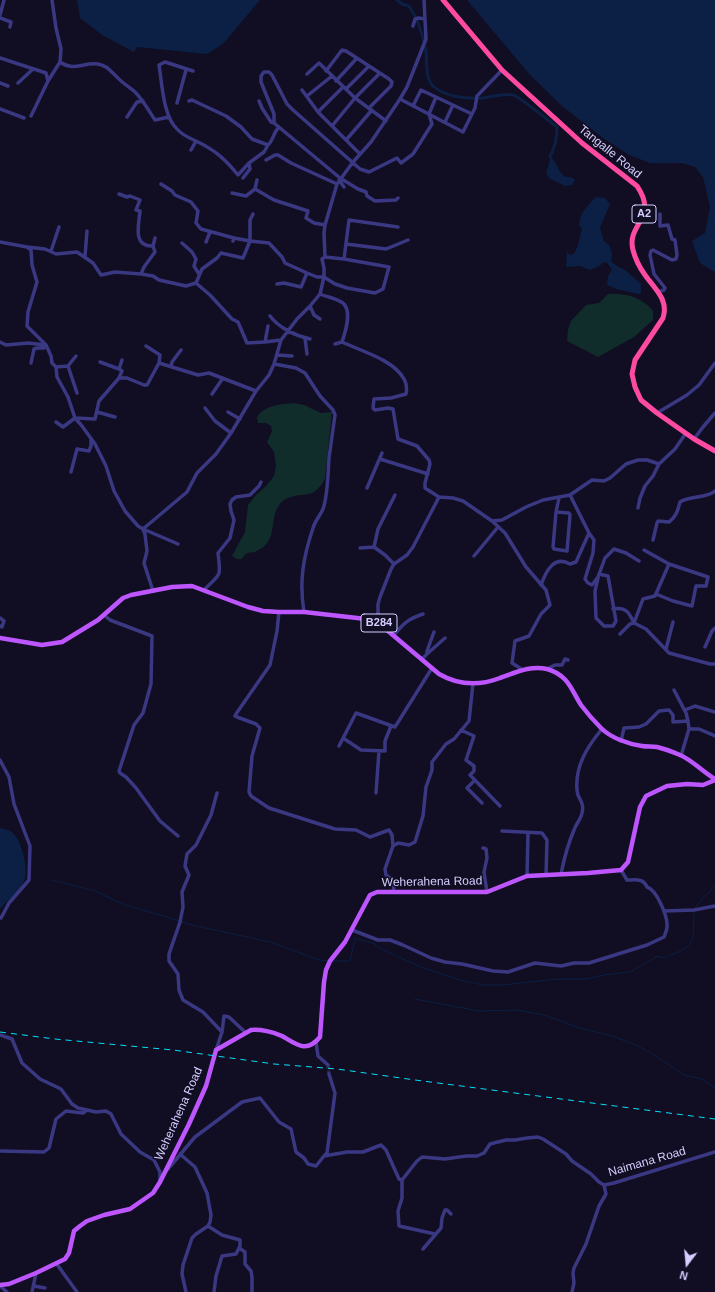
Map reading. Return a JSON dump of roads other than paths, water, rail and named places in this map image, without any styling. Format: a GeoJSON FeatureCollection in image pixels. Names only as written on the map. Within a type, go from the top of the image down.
{"type":"FeatureCollection","features":[{"type":"Feature","properties":{"kind":"highway","name":"Tangalle Road"},"geometry":{"type":"LineString","coordinates":[[443,0],[502,70],[582,144],[637,186],[643,195],[645,209],[642,219],[634,232],[631,243],[634,254],[644,273],[663,299],[665,312],[663,318],[635,360],[632,374],[635,387],[641,400],[657,413],[694,439],[715,451]]}},
{"type":"Feature","properties":{"kind":"main road","name":"B284"},"geometry":{"type":"LineString","coordinates":[[0,638],[42,645],[62,642],[104,615],[123,598],[172,587],[192,586],[248,607],[279,612],[304,612],[375,620],[439,674],[457,682],[473,683],[498,679],[523,670],[536,668],[547,669],[564,678],[585,711],[602,729],[621,741],[641,746],[656,747],[688,759],[715,780]]}},
{"type":"Feature","properties":{"kind":"main road"},"geometry":{"type":"LineString","coordinates":[[621,870],[628,862],[640,807],[646,796],[666,786],[687,784],[703,785],[715,780]]}},
{"type":"Feature","properties":{"kind":"main road","name":"Weherahena Road"},"geometry":{"type":"LineString","coordinates":[[316,1042],[320,1037],[326,970],[330,961],[345,942],[370,895],[376,892],[487,892],[527,876],[621,870]]}},
{"type":"Feature","properties":{"kind":"main road"},"geometry":{"type":"LineString","coordinates":[[216,1050],[246,1033],[257,1029],[281,1036],[294,1044],[301,1046],[311,1045],[316,1042]]}},
{"type":"Feature","properties":{"kind":"main road","name":"Weherahena Road"},"geometry":{"type":"LineString","coordinates":[[0,1286],[36,1273],[65,1259],[74,1231],[80,1226],[87,1221],[104,1215],[130,1209],[153,1193],[189,1124],[206,1086],[216,1050]]}},
{"type":"Feature","properties":{"kind":"street"},"geometry":{"type":"LineString","coordinates":[[31,116],[48,81],[60,62],[61,49],[52,0]]}},
{"type":"Feature","properties":{"kind":"street"},"geometry":{"type":"LineString","coordinates":[[143,529],[187,492],[197,473],[216,454],[240,419],[256,391],[269,374],[274,364],[281,340],[297,319],[320,294],[324,277],[322,259],[325,257],[325,225],[337,184],[353,162],[371,142],[407,87],[426,39],[424,0]]}},
{"type":"Feature","properties":{"kind":"street"},"geometry":{"type":"LineString","coordinates":[[2,1],[0,16],[11,22],[10,27]]}},
{"type":"Feature","properties":{"kind":"street"},"geometry":{"type":"LineString","coordinates":[[413,26],[417,19],[425,19]]}},
{"type":"Feature","properties":{"kind":"street"},"geometry":{"type":"LineString","coordinates":[[326,71],[342,50],[357,58],[392,82],[391,86],[370,109],[346,140]]}},
{"type":"Feature","properties":{"kind":"street"},"geometry":{"type":"LineString","coordinates":[[0,58],[46,73],[48,81]]}},
{"type":"Feature","properties":{"kind":"street"},"geometry":{"type":"LineString","coordinates":[[336,81],[357,58]]}},
{"type":"Feature","properties":{"kind":"street"},"geometry":{"type":"LineString","coordinates":[[60,62],[66,66],[74,67],[85,64],[98,64],[107,67],[115,76],[136,93],[155,120],[169,117]]}},
{"type":"Feature","properties":{"kind":"street"},"geometry":{"type":"LineString","coordinates":[[193,71],[165,62],[159,65],[169,117],[176,128],[184,135],[210,148],[238,175],[249,163],[264,152],[270,143],[274,132],[279,127]]}},
{"type":"Feature","properties":{"kind":"street"},"geometry":{"type":"LineString","coordinates":[[307,74],[319,64],[355,98],[386,120]]}},
{"type":"Feature","properties":{"kind":"street"},"geometry":{"type":"LineString","coordinates":[[318,112],[369,66]]}},
{"type":"Feature","properties":{"kind":"street"},"geometry":{"type":"LineString","coordinates":[[18,83],[33,69]]}},
{"type":"Feature","properties":{"kind":"street"},"geometry":{"type":"LineString","coordinates":[[177,103],[186,70]]}},
{"type":"Feature","properties":{"kind":"street"},"geometry":{"type":"LineString","coordinates":[[400,99],[463,132],[475,108],[477,96],[502,70]]}},
{"type":"Feature","properties":{"kind":"street"},"geometry":{"type":"LineString","coordinates":[[274,123],[274,114],[261,82],[261,76],[264,72],[269,72],[272,75],[290,107],[360,169],[369,172],[397,158],[401,163],[413,154],[432,124],[429,114],[436,97]]}},
{"type":"Feature","properties":{"kind":"street"},"geometry":{"type":"LineString","coordinates":[[332,126],[355,98],[380,73]]}},
{"type":"Feature","properties":{"kind":"street"},"geometry":{"type":"LineString","coordinates":[[307,96],[332,76]]}},
{"type":"Feature","properties":{"kind":"street"},"geometry":{"type":"LineString","coordinates":[[0,83],[8,86]]}},
{"type":"Feature","properties":{"kind":"street"},"geometry":{"type":"LineString","coordinates":[[302,90],[318,112],[360,154]]}},
{"type":"Feature","properties":{"kind":"street"},"geometry":{"type":"LineString","coordinates":[[413,106],[421,90],[472,114]]}},
{"type":"Feature","properties":{"kind":"street"},"geometry":{"type":"LineString","coordinates":[[189,101],[192,100],[214,110],[241,127],[252,139],[268,145]]}},
{"type":"Feature","properties":{"kind":"street"},"geometry":{"type":"LineString","coordinates":[[126,117],[137,102],[143,101]]}},
{"type":"Feature","properties":{"kind":"street"},"geometry":{"type":"LineString","coordinates":[[259,101],[266,116],[271,122],[279,127],[340,179],[366,192],[367,196],[375,201],[396,200],[398,198]]}},
{"type":"Feature","properties":{"kind":"street"},"geometry":{"type":"LineString","coordinates":[[446,122],[453,105]]}},
{"type":"Feature","properties":{"kind":"street"},"geometry":{"type":"LineString","coordinates":[[0,109],[24,118]]}},
{"type":"Feature","properties":{"kind":"street"},"geometry":{"type":"LineString","coordinates":[[191,150],[196,141]]}},
{"type":"Feature","properties":{"kind":"street"},"geometry":{"type":"LineString","coordinates":[[266,160],[278,155],[291,163],[337,184]]}},
{"type":"Feature","properties":{"kind":"street"},"geometry":{"type":"LineString","coordinates":[[243,178],[250,169],[249,163]]}},
{"type":"Feature","properties":{"kind":"street"},"geometry":{"type":"LineString","coordinates":[[340,179],[344,187]]}},
{"type":"Feature","properties":{"kind":"street"},"geometry":{"type":"LineString","coordinates":[[255,190],[256,180]]}},
{"type":"Feature","properties":{"kind":"street"},"geometry":{"type":"LineString","coordinates":[[161,184],[172,191],[175,195],[191,202],[198,211],[196,223],[201,229],[234,240],[269,243],[282,257],[285,263],[317,277],[324,277],[335,284],[347,288],[375,293],[383,289],[389,267],[325,257]]}},
{"type":"Feature","properties":{"kind":"street"},"geometry":{"type":"LineString","coordinates":[[255,190],[274,200],[308,210],[306,218],[314,223],[325,225]]}},
{"type":"Feature","properties":{"kind":"street"},"geometry":{"type":"LineString","coordinates":[[232,193],[246,196],[255,190]]}},
{"type":"Feature","properties":{"kind":"street"},"geometry":{"type":"LineString","coordinates":[[119,194],[140,200],[136,210],[140,211],[138,230],[139,238],[142,242],[149,246],[153,246]]}},
{"type":"Feature","properties":{"kind":"street"},"geometry":{"type":"LineString","coordinates":[[196,283],[202,269],[217,258],[221,253],[243,258],[250,241],[250,220],[253,214]]}},
{"type":"Feature","properties":{"kind":"street"},"geometry":{"type":"LineString","coordinates":[[658,292],[664,290],[665,288],[654,274],[650,255],[651,251],[653,250],[672,260],[676,258],[677,255],[676,240],[672,239],[668,225],[660,226],[660,214]]}},
{"type":"Feature","properties":{"kind":"street"},"geometry":{"type":"LineString","coordinates":[[344,259],[349,220],[398,227]]}},
{"type":"Feature","properties":{"kind":"street"},"geometry":{"type":"LineString","coordinates":[[51,251],[59,227]]}},
{"type":"Feature","properties":{"kind":"street"},"geometry":{"type":"LineString","coordinates":[[85,256],[87,231]]}},
{"type":"Feature","properties":{"kind":"street"},"geometry":{"type":"LineString","coordinates":[[206,242],[210,232]]}},
{"type":"Feature","properties":{"kind":"street"},"geometry":{"type":"LineString","coordinates":[[141,274],[154,252],[153,246],[155,238]]}},
{"type":"Feature","properties":{"kind":"street"},"geometry":{"type":"LineString","coordinates":[[346,244],[386,248],[408,240]]}},
{"type":"Feature","properties":{"kind":"street"},"geometry":{"type":"LineString","coordinates":[[0,242],[45,249],[56,254],[77,252],[85,256],[93,263],[101,275],[115,272],[141,274],[186,286],[196,283]]}},
{"type":"Feature","properties":{"kind":"street"},"geometry":{"type":"LineString","coordinates":[[182,243],[192,252],[196,259],[194,266],[199,274]]}},
{"type":"Feature","properties":{"kind":"street"},"geometry":{"type":"LineString","coordinates":[[27,247],[31,250],[32,265],[37,282],[28,312],[27,326],[46,345],[51,356],[52,363],[56,367],[57,377],[68,397],[75,418],[91,438],[106,466],[114,490],[125,511],[138,526],[178,544]]}},
{"type":"Feature","properties":{"kind":"street"},"geometry":{"type":"LineString","coordinates":[[277,284],[284,283],[302,287],[307,273]]}},
{"type":"Feature","properties":{"kind":"street"},"geometry":{"type":"LineString","coordinates":[[196,283],[210,295],[232,319],[238,322],[247,343],[281,340]]}},
{"type":"Feature","properties":{"kind":"street"},"geometry":{"type":"LineString","coordinates":[[320,294],[344,304],[348,325],[342,342]]}},
{"type":"Feature","properties":{"kind":"street"},"geometry":{"type":"LineString","coordinates":[[310,306],[314,315],[320,320]]}},
{"type":"Feature","properties":{"kind":"street"},"geometry":{"type":"LineString","coordinates":[[270,316],[273,320],[298,336],[310,339]]}},
{"type":"Feature","properties":{"kind":"street"},"geometry":{"type":"LineString","coordinates":[[266,342],[268,326]]}},
{"type":"Feature","properties":{"kind":"street"},"geometry":{"type":"LineString","coordinates":[[305,338],[307,354]]}},
{"type":"Feature","properties":{"kind":"street"},"geometry":{"type":"LineString","coordinates":[[0,342],[6,345],[28,343],[46,345]]}},
{"type":"Feature","properties":{"kind":"street"},"geometry":{"type":"LineString","coordinates":[[335,344],[342,342],[388,363],[402,376],[407,386],[406,394],[391,398],[374,399],[373,408],[375,410],[388,408],[393,409],[398,439],[421,449],[430,464],[425,488],[439,497],[453,498],[463,501],[492,521],[505,533],[526,567],[546,590],[550,605],[541,614],[528,636],[515,641],[512,663],[523,670]]}},
{"type":"Feature","properties":{"kind":"street"},"geometry":{"type":"LineString","coordinates":[[31,363],[34,349],[44,348],[46,345]]}},
{"type":"Feature","properties":{"kind":"street"},"geometry":{"type":"LineString","coordinates":[[119,378],[127,378],[147,385],[159,363],[160,355],[146,346]]}},
{"type":"Feature","properties":{"kind":"street"},"geometry":{"type":"LineString","coordinates":[[170,366],[181,350]]}},
{"type":"Feature","properties":{"kind":"street"},"geometry":{"type":"LineString","coordinates":[[277,355],[292,356]]}},
{"type":"Feature","properties":{"kind":"street"},"geometry":{"type":"LineString","coordinates":[[56,367],[68,366],[76,356]]}},
{"type":"Feature","properties":{"kind":"street"},"geometry":{"type":"LineString","coordinates":[[119,369],[122,360]]}},
{"type":"Feature","properties":{"kind":"street"},"geometry":{"type":"LineString","coordinates":[[56,422],[63,427],[75,418],[95,419],[99,401],[119,378],[122,371],[100,362]]}},
{"type":"Feature","properties":{"kind":"street"},"geometry":{"type":"LineString","coordinates":[[159,363],[198,375],[209,373],[256,391]]}},
{"type":"Feature","properties":{"kind":"street"},"geometry":{"type":"LineString","coordinates":[[657,413],[687,395],[699,385],[715,363]]}},
{"type":"Feature","properties":{"kind":"street"},"geometry":{"type":"LineString","coordinates":[[274,364],[296,368],[305,373],[312,385],[333,410],[335,415],[329,459],[329,472],[322,509],[313,528],[303,567],[301,585],[304,612]]}},
{"type":"Feature","properties":{"kind":"street"},"geometry":{"type":"LineString","coordinates":[[68,366],[77,393]]}},
{"type":"Feature","properties":{"kind":"street"},"geometry":{"type":"LineString","coordinates":[[212,394],[222,378]]}},
{"type":"Feature","properties":{"kind":"street"},"geometry":{"type":"LineString","coordinates":[[205,408],[215,421],[231,433]]}},
{"type":"Feature","properties":{"kind":"street"},"geometry":{"type":"LineString","coordinates":[[97,412],[115,416]]}},
{"type":"Feature","properties":{"kind":"street"},"geometry":{"type":"LineString","coordinates":[[228,412],[240,419]]}},
{"type":"Feature","properties":{"kind":"street"},"geometry":{"type":"LineString","coordinates":[[694,439],[715,413]]}},
{"type":"Feature","properties":{"kind":"street"},"geometry":{"type":"LineString","coordinates":[[638,508],[645,486],[653,476],[658,464],[674,449],[686,433]]}},
{"type":"Feature","properties":{"kind":"street"},"geometry":{"type":"LineString","coordinates":[[71,472],[78,449],[90,451],[91,438]]}},
{"type":"Feature","properties":{"kind":"street"},"geometry":{"type":"LineString","coordinates":[[367,488],[382,453]]}},
{"type":"Feature","properties":{"kind":"street"},"geometry":{"type":"LineString","coordinates":[[380,458],[428,474]]}},
{"type":"Feature","properties":{"kind":"street"},"geometry":{"type":"LineString","coordinates":[[492,521],[502,520],[543,500],[570,495],[592,480],[604,481],[610,478],[626,464],[638,460],[647,460],[658,464]]}},
{"type":"Feature","properties":{"kind":"street"},"geometry":{"type":"LineString","coordinates":[[204,590],[220,572],[218,553],[230,538],[234,520],[231,511],[232,500],[236,496],[250,495],[261,482]]}},
{"type":"Feature","properties":{"kind":"street"},"geometry":{"type":"LineString","coordinates":[[654,540],[658,521],[669,522],[672,520],[677,514],[680,502],[686,498],[711,495],[715,491]]}},
{"type":"Feature","properties":{"kind":"street"},"geometry":{"type":"LineString","coordinates":[[374,547],[378,529],[395,495]]}},
{"type":"Feature","properties":{"kind":"street"},"geometry":{"type":"LineString","coordinates":[[570,495],[594,540],[593,553],[585,579],[592,585],[599,576]]}},
{"type":"Feature","properties":{"kind":"street"},"geometry":{"type":"LineString","coordinates":[[375,620],[378,614],[380,597],[394,564],[407,555],[414,547],[439,497]]}},
{"type":"Feature","properties":{"kind":"street"},"geometry":{"type":"LineString","coordinates":[[556,512],[569,513],[570,515],[567,551],[554,549],[553,547],[556,512],[559,498]]}},
{"type":"Feature","properties":{"kind":"street"},"geometry":{"type":"LineString","coordinates":[[474,556],[498,527]]}},
{"type":"Feature","properties":{"kind":"street"},"geometry":{"type":"LineString","coordinates":[[143,529],[147,551],[144,563],[153,591]]}},
{"type":"Feature","properties":{"kind":"street"},"geometry":{"type":"LineString","coordinates":[[542,585],[544,577],[555,563],[560,560],[570,564],[576,562],[589,533]]}},
{"type":"Feature","properties":{"kind":"street"},"geometry":{"type":"LineString","coordinates":[[360,548],[374,547],[394,564]]}},
{"type":"Feature","properties":{"kind":"street"},"geometry":{"type":"LineString","coordinates":[[599,576],[608,576],[616,620],[613,626],[604,626],[596,618],[595,591],[599,576],[605,558],[614,548],[639,561]]}},
{"type":"Feature","properties":{"kind":"street"},"geometry":{"type":"LineString","coordinates":[[644,550],[669,564],[708,577],[706,586],[696,586],[692,606],[673,601],[656,594]]}},
{"type":"Feature","properties":{"kind":"street"},"geometry":{"type":"LineString","coordinates":[[620,634],[630,624],[634,623],[643,599],[655,596],[669,564]]}},
{"type":"Feature","properties":{"kind":"street"},"geometry":{"type":"LineString","coordinates":[[613,609],[621,608],[630,613],[634,623],[646,630],[669,653],[715,664]]}},
{"type":"Feature","properties":{"kind":"street"},"geometry":{"type":"LineString","coordinates":[[279,612],[277,631],[270,665],[235,716],[256,724],[260,728],[252,756],[249,792],[251,796],[269,808],[335,829],[356,830],[370,837],[390,830],[394,846],[384,869],[386,875],[392,878],[394,883],[393,892]]}},
{"type":"Feature","properties":{"kind":"street"},"geometry":{"type":"LineString","coordinates":[[394,636],[405,622],[423,614]]}},
{"type":"Feature","properties":{"kind":"street"},"geometry":{"type":"LineString","coordinates":[[104,615],[110,620],[152,636],[151,684],[143,713],[134,725],[119,771],[136,788],[160,820],[178,836]]}},
{"type":"Feature","properties":{"kind":"street"},"geometry":{"type":"LineString","coordinates":[[0,618],[4,620],[2,627],[0,626]]}},
{"type":"Feature","properties":{"kind":"street"},"geometry":{"type":"LineString","coordinates":[[666,649],[673,622]]}},
{"type":"Feature","properties":{"kind":"street"},"geometry":{"type":"LineString","coordinates":[[705,647],[712,631],[715,628]]}},
{"type":"Feature","properties":{"kind":"street"},"geometry":{"type":"LineString","coordinates":[[427,654],[434,632]]}},
{"type":"Feature","properties":{"kind":"street"},"geometry":{"type":"LineString","coordinates":[[422,659],[445,638]]}},
{"type":"Feature","properties":{"kind":"street"},"geometry":{"type":"LineString","coordinates":[[547,669],[555,664],[562,665],[566,659],[568,660]]}},
{"type":"Feature","properties":{"kind":"street"},"geometry":{"type":"LineString","coordinates":[[339,746],[356,713],[395,728],[432,668]]}},
{"type":"Feature","properties":{"kind":"street"},"geometry":{"type":"LineString","coordinates":[[394,846],[398,843],[409,845],[415,842],[423,816],[426,787],[432,770],[432,762],[446,744],[454,739],[469,721],[473,683]]}},
{"type":"Feature","properties":{"kind":"street"},"geometry":{"type":"LineString","coordinates":[[674,690],[685,710],[689,729],[681,756]]}},
{"type":"Feature","properties":{"kind":"street"},"geometry":{"type":"LineString","coordinates":[[685,710],[695,706],[715,712]]}},
{"type":"Feature","properties":{"kind":"street"},"geometry":{"type":"LineString","coordinates":[[621,741],[624,728],[639,727],[646,724],[659,711],[669,710],[673,715],[673,722],[688,721]]}},
{"type":"Feature","properties":{"kind":"street"},"geometry":{"type":"LineString","coordinates":[[343,738],[361,750],[385,751],[385,741],[392,726]]}},
{"type":"Feature","properties":{"kind":"street"},"geometry":{"type":"LineString","coordinates":[[561,874],[566,852],[574,830],[582,815],[583,806],[577,792],[579,767],[585,752],[602,729]]}},
{"type":"Feature","properties":{"kind":"street"},"geometry":{"type":"LineString","coordinates":[[689,729],[699,729],[715,736]]}},
{"type":"Feature","properties":{"kind":"street"},"geometry":{"type":"LineString","coordinates":[[461,730],[474,736],[466,760],[474,766],[474,771],[470,776],[500,806]]}},
{"type":"Feature","properties":{"kind":"street"},"geometry":{"type":"LineString","coordinates":[[376,793],[379,751]]}},
{"type":"Feature","properties":{"kind":"street"},"geometry":{"type":"LineString","coordinates":[[0,760],[9,778],[14,804],[30,846],[29,880],[9,903],[1,918],[0,917]]}},
{"type":"Feature","properties":{"kind":"street"},"geometry":{"type":"LineString","coordinates":[[475,780],[467,788],[482,803]]}},
{"type":"Feature","properties":{"kind":"street"},"geometry":{"type":"LineString","coordinates":[[217,793],[211,816],[196,845],[187,854],[185,866],[189,875],[182,892],[183,907],[180,922],[169,954],[169,961],[178,974],[179,990],[183,1000],[203,1012],[222,1032]]}},
{"type":"Feature","properties":{"kind":"street"},"geometry":{"type":"LineString","coordinates":[[502,831],[542,833],[547,840],[546,875]]}},
{"type":"Feature","properties":{"kind":"street"},"geometry":{"type":"LineString","coordinates":[[527,876],[528,833]]}},
{"type":"Feature","properties":{"kind":"street"},"geometry":{"type":"LineString","coordinates":[[483,848],[486,849],[487,858],[484,872],[487,892]]}},
{"type":"Feature","properties":{"kind":"street"},"geometry":{"type":"LineString","coordinates":[[352,930],[378,940],[390,940],[431,958],[493,971],[508,972],[535,963],[561,966],[574,963],[589,963],[647,945],[664,937],[668,927],[664,911],[659,900],[650,888],[647,887],[645,882],[640,880],[627,880],[621,870]]}},
{"type":"Feature","properties":{"kind":"street"},"geometry":{"type":"LineString","coordinates":[[664,911],[694,910],[715,906]]}},
{"type":"Feature","properties":{"kind":"street"},"geometry":{"type":"LineString","coordinates":[[216,1050],[222,1032],[224,1016],[226,1016],[246,1033]]}},
{"type":"Feature","properties":{"kind":"street"},"geometry":{"type":"LineString","coordinates":[[0,1035],[12,1039],[22,1063],[40,1079],[61,1089],[72,1104],[78,1108],[96,1112],[106,1111],[111,1114],[121,1134],[140,1152],[154,1160],[160,1172],[160,1182]]}},
{"type":"Feature","properties":{"kind":"street"},"geometry":{"type":"LineString","coordinates":[[316,1042],[318,1056],[328,1065]]}},
{"type":"Feature","properties":{"kind":"street"},"geometry":{"type":"LineString","coordinates":[[163,1176],[195,1137],[242,1102],[260,1098],[279,1122],[291,1129],[296,1152],[304,1158],[308,1164],[316,1166],[327,1153],[335,1093],[329,1074]]}},
{"type":"Feature","properties":{"kind":"street"},"geometry":{"type":"LineString","coordinates":[[0,1151],[23,1150],[44,1152],[49,1148],[56,1119],[66,1111],[83,1113],[88,1110]]}},
{"type":"Feature","properties":{"kind":"street","name":"Naimana Road"},"geometry":{"type":"LineString","coordinates":[[402,1180],[422,1157],[445,1159],[477,1156],[484,1153],[490,1144],[506,1140],[538,1137],[566,1154],[572,1161],[604,1185],[642,1175],[715,1152]]}},
{"type":"Feature","properties":{"kind":"street"},"geometry":{"type":"LineString","coordinates":[[324,1156],[347,1152],[363,1152],[381,1146],[386,1150],[398,1179],[402,1180],[402,1198],[398,1211],[399,1226],[435,1234]]}},
{"type":"Feature","properties":{"kind":"street"},"geometry":{"type":"LineString","coordinates":[[180,1154],[195,1167],[208,1193],[211,1215],[208,1226],[192,1238],[183,1265],[182,1274],[186,1292]]}},
{"type":"Feature","properties":{"kind":"street"},"geometry":{"type":"LineString","coordinates":[[571,1292],[574,1283],[574,1268],[586,1244],[599,1206],[606,1194],[604,1185]]}},
{"type":"Feature","properties":{"kind":"street"},"geometry":{"type":"LineString","coordinates":[[423,1248],[441,1228],[445,1210],[451,1214]]}},
{"type":"Feature","properties":{"kind":"street"},"geometry":{"type":"LineString","coordinates":[[208,1226],[222,1235],[240,1240],[240,1246],[236,1254],[222,1256],[216,1276],[214,1292]]}},
{"type":"Feature","properties":{"kind":"street"},"geometry":{"type":"LineString","coordinates":[[239,1248],[245,1252],[245,1264],[252,1277],[252,1292]]}},
{"type":"Feature","properties":{"kind":"street"},"geometry":{"type":"LineString","coordinates":[[56,1263],[77,1292]]}},
{"type":"Feature","properties":{"kind":"street"},"geometry":{"type":"LineString","coordinates":[[32,1292],[36,1273]]}},
{"type":"Feature","properties":{"kind":"street"},"geometry":{"type":"LineString","coordinates":[[0,1286],[7,1292]]}},
{"type":"Feature","properties":{"kind":"street"},"geometry":{"type":"LineString","coordinates":[[34,1286],[45,1288]]}},
{"type":"Feature","properties":{"kind":"water"},"geometry":{"type":"Polygon","coordinates":[[[77,0],[260,0],[223,44],[207,54],[137,47],[134,52],[102,35],[80,18],[77,0]]]}},
{"type":"Feature","properties":{"kind":"water"},"geometry":{"type":"Polygon","coordinates":[[[467,0],[715,0],[715,272],[700,263],[692,241],[705,233],[710,207],[703,177],[695,167],[682,163],[650,163],[629,155],[603,138],[562,106],[531,76],[467,0]]]}},
{"type":"Feature","properties":{"kind":"water"},"geometry":{"type":"Polygon","coordinates":[[[550,157],[553,159],[561,173],[575,180],[572,185],[565,186],[549,178],[546,174],[550,157]]]}},
{"type":"Feature","properties":{"kind":"water"},"geometry":{"type":"Polygon","coordinates":[[[596,197],[605,198],[610,204],[600,228],[604,241],[609,245],[612,253],[611,261],[625,270],[641,284],[641,293],[638,294],[616,289],[607,285],[608,276],[612,269],[606,262],[590,270],[580,266],[566,267],[567,252],[570,255],[574,254],[578,245],[582,228],[579,225],[581,216],[596,197]]]}},
{"type":"Feature","properties":{"kind":"water"},"geometry":{"type":"Polygon","coordinates":[[[0,828],[11,832],[17,838],[24,857],[26,870],[22,885],[0,909],[0,828]]]}},
{"type":"Feature","properties":{"kind":"waterway"},"geometry":{"type":"LineString","coordinates":[[397,0],[402,4],[409,6],[418,22],[426,51],[430,83],[444,93],[463,98],[483,98],[506,94],[516,96],[557,127],[557,135],[550,157]]}},
{"type":"Feature","properties":{"kind":"waterway"},"geometry":{"type":"LineString","coordinates":[[51,880],[95,891],[125,905],[192,925],[270,942],[320,960],[328,961]]}},
{"type":"Feature","properties":{"kind":"waterway"},"geometry":{"type":"LineString","coordinates":[[695,908],[715,886]]}},
{"type":"Feature","properties":{"kind":"waterway"},"geometry":{"type":"LineString","coordinates":[[333,961],[350,961],[355,938],[375,944],[377,947],[423,968],[460,980],[483,985],[502,985],[557,979],[586,979],[603,975],[630,972],[658,956],[664,958],[682,950],[688,946],[693,937],[694,911]]}},
{"type":"Feature","properties":{"kind":"waterway"},"geometry":{"type":"LineString","coordinates":[[415,999],[479,1011],[517,1010],[544,1015],[636,1045],[684,1075],[702,1079],[715,1088]]}},
{"type":"Feature","properties":{"kind":"tunnel"},"geometry":{"type":"LineString","coordinates":[[328,1065],[329,1074]]}},
{"type":"Feature","properties":{"kind":"railway"},"geometry":{"type":"LineString","coordinates":[[0,1032],[55,1039],[173,1050],[274,1064],[337,1069],[715,1119]]}}]}
